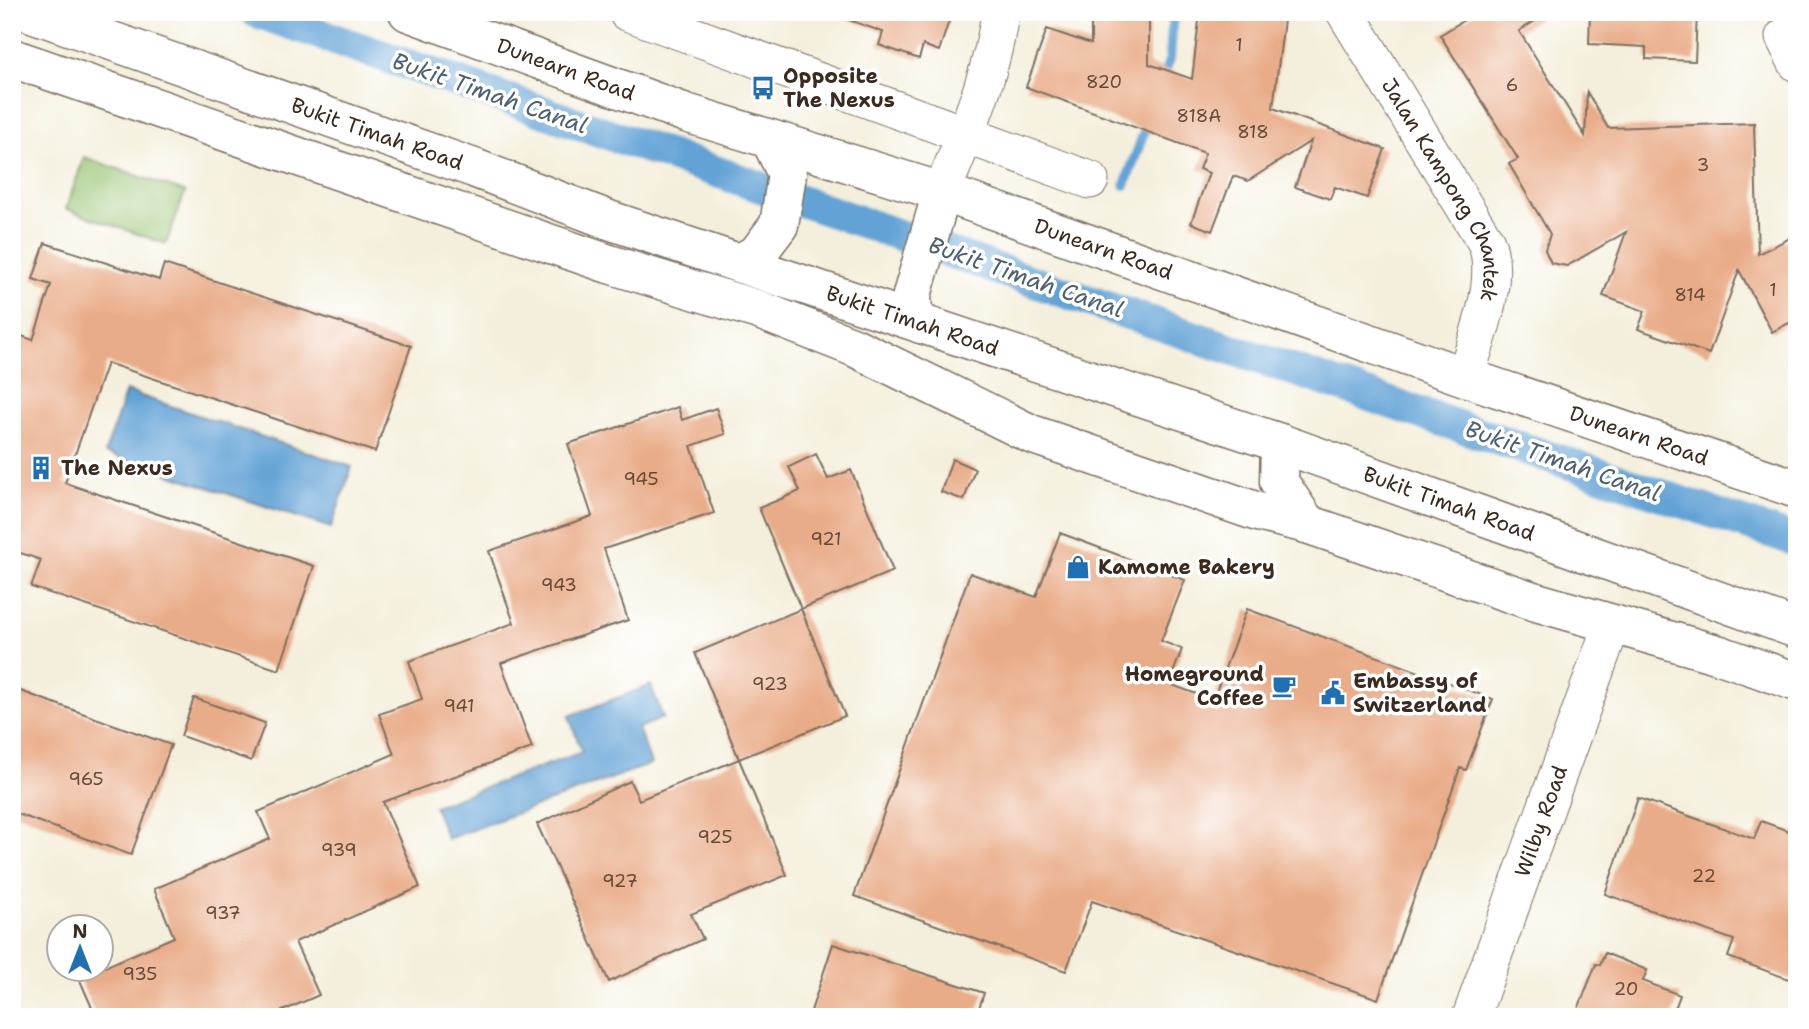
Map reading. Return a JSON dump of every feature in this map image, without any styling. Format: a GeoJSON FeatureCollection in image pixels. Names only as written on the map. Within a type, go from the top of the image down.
{"type":"FeatureCollection","features":[{"type":"Feature","properties":{"kind":"highway","name":"Bukit Timah Road"},"geometry":{"type":"LineString","coordinates":[[29,12],[738,263],[1280,443],[1797,629]]}},
{"type":"Feature","properties":{"kind":"highway","name":"Dunearn Road"},"geometry":{"type":"LineString","coordinates":[[408,12],[640,97],[942,192],[1465,377],[1797,489]]}},
{"type":"Feature","properties":{"kind":"highway"},"geometry":{"type":"LineString","coordinates":[[115,43],[118,77],[132,98]]}},
{"type":"Feature","properties":{"kind":"highway"},"geometry":{"type":"LineString","coordinates":[[12,58],[609,264],[759,310],[854,348],[1031,434],[1258,512],[1307,524],[1533,601],[1797,682]]}},
{"type":"Feature","properties":{"kind":"highway"},"geometry":{"type":"LineString","coordinates":[[738,263],[757,254],[779,225],[787,174],[771,139]]}},
{"type":"Feature","properties":{"kind":"highway"},"geometry":{"type":"LineString","coordinates":[[921,324],[913,311],[912,295],[942,192]]}},
{"type":"Feature","properties":{"kind":"highway"},"geometry":{"type":"LineString","coordinates":[[1280,443],[1279,482],[1307,524]]}},
{"type":"Feature","properties":{"kind":"street"},"geometry":{"type":"LineString","coordinates":[[627,12],[1090,180]]}},
{"type":"Feature","properties":{"kind":"street"},"geometry":{"type":"LineString","coordinates":[[942,192],[965,136],[998,33],[1000,12]]}},
{"type":"Feature","properties":{"kind":"street","name":"Jalan Kampong Chantek"},"geometry":{"type":"LineString","coordinates":[[1345,12],[1472,219],[1493,259],[1483,320],[1465,377]]}},
{"type":"Feature","properties":{"kind":"street","name":"Wilby Road"},"geometry":{"type":"LineString","coordinates":[[1471,1017],[1612,624]]}},
{"type":"Feature","properties":{"kind":"green space"},"geometry":{"type":"Polygon","coordinates":[[[84,157],[185,192],[166,244],[66,209],[84,157]]]}},
{"type":"Feature","properties":{"kind":"water"},"geometry":{"type":"Polygon","coordinates":[[[126,391],[352,467],[331,528],[105,453],[126,391]]]}},
{"type":"Feature","properties":{"kind":"water"},"geometry":{"type":"Polygon","coordinates":[[[651,685],[663,718],[638,728],[651,764],[447,839],[434,806],[582,752],[569,716],[651,685]]]}},
{"type":"Feature","properties":{"kind":"building"},"geometry":{"type":"Polygon","coordinates":[[[838,12],[952,12],[939,51],[923,45],[919,59],[879,45],[883,32],[838,16],[838,12]]]}},
{"type":"Feature","properties":{"kind":"building"},"geometry":{"type":"Polygon","coordinates":[[[1091,12],[1149,12],[1149,64],[1192,79],[1200,12],[1285,12],[1273,108],[1385,149],[1367,198],[1335,187],[1330,199],[1295,187],[1311,141],[1248,181],[1233,176],[1212,231],[1191,223],[1209,173],[1199,169],[1205,153],[1026,87],[1047,29],[1091,44],[1091,12]]]}},
{"type":"Feature","properties":{"kind":"building"},"geometry":{"type":"Polygon","coordinates":[[[1477,12],[1549,12],[1519,31],[1585,136],[1587,92],[1608,128],[1754,123],[1758,254],[1790,238],[1797,251],[1797,319],[1772,332],[1739,270],[1709,354],[1638,329],[1645,311],[1603,296],[1626,232],[1567,266],[1551,263],[1545,250],[1550,234],[1509,164],[1518,159],[1440,35],[1477,12]]]}},
{"type":"Feature","properties":{"kind":"building"},"geometry":{"type":"Polygon","coordinates":[[[1590,12],[1697,12],[1695,61],[1646,59],[1646,47],[1589,44],[1590,12]]]}},
{"type":"Feature","properties":{"kind":"building","name":"The Nexus"},"geometry":{"type":"Polygon","coordinates":[[[45,243],[159,280],[164,264],[411,346],[375,452],[107,363],[65,483],[314,566],[279,670],[31,587],[41,560],[12,550],[12,354],[19,335],[33,340],[51,285],[33,279],[45,243]]]}},
{"type":"Feature","properties":{"kind":"building"},"geometry":{"type":"Polygon","coordinates":[[[678,407],[682,420],[716,408],[725,434],[691,446],[714,513],[604,549],[628,620],[501,663],[532,748],[383,802],[420,887],[295,942],[319,995],[269,1017],[96,1017],[82,984],[116,984],[116,962],[174,937],[154,889],[270,839],[258,812],[394,754],[379,714],[422,699],[409,661],[514,623],[489,551],[592,516],[568,444],[678,407]]]}},
{"type":"Feature","properties":{"kind":"building"},"geometry":{"type":"Polygon","coordinates":[[[816,454],[828,479],[851,470],[893,571],[801,609],[759,508],[800,491],[789,467],[816,454]]]}},
{"type":"Feature","properties":{"kind":"building"},"geometry":{"type":"Polygon","coordinates":[[[952,459],[975,469],[964,500],[941,492],[952,459]]]}},
{"type":"Feature","properties":{"kind":"building"},"geometry":{"type":"Polygon","coordinates":[[[1060,533],[1185,580],[1161,641],[1182,649],[1169,684],[1213,700],[1247,609],[1493,699],[1466,770],[1460,768],[1378,999],[1092,901],[1066,971],[854,896],[970,573],[1036,597],[1060,533]]]}},
{"type":"Feature","properties":{"kind":"building"},"geometry":{"type":"Polygon","coordinates":[[[801,609],[845,716],[739,759],[695,653],[801,609]]]}},
{"type":"Feature","properties":{"kind":"building"},"geometry":{"type":"Polygon","coordinates":[[[12,688],[171,745],[131,855],[12,812],[12,688]]]}},
{"type":"Feature","properties":{"kind":"building"},"geometry":{"type":"Polygon","coordinates":[[[194,698],[265,723],[251,761],[181,736],[194,698]]]}},
{"type":"Feature","properties":{"kind":"building"},"geometry":{"type":"Polygon","coordinates":[[[739,759],[787,875],[691,914],[703,939],[609,982],[537,824],[630,781],[639,800],[739,759]]]}},
{"type":"Feature","properties":{"kind":"building"},"geometry":{"type":"Polygon","coordinates":[[[1638,798],[1754,839],[1761,821],[1797,834],[1797,982],[1728,957],[1734,940],[1605,894],[1638,798]]]}},
{"type":"Feature","properties":{"kind":"building"},"geometry":{"type":"Polygon","coordinates":[[[833,944],[984,993],[976,1017],[809,1017],[833,944]]]}},
{"type":"Feature","properties":{"kind":"building"},"geometry":{"type":"Polygon","coordinates":[[[1605,953],[1647,970],[1643,981],[1680,995],[1672,1017],[1575,1017],[1596,964],[1600,965],[1605,953]]]}},
{"type":"Feature","properties":{"kind":"waterway","name":"Bukit Timah Canal"},"geometry":{"type":"LineString","coordinates":[[256,12],[1075,296],[1797,541]]}},
{"type":"Feature","properties":{"kind":"waterway"},"geometry":{"type":"LineString","coordinates":[[1162,80],[1170,58],[1173,12]]}},
{"type":"Feature","properties":{"kind":"waterway"},"geometry":{"type":"LineString","coordinates":[[1125,185],[1148,121]]}},
{"type":"Feature","properties":{"kind":"place","name":"Opposite The Nexus"},"geometry":{"type":"Point","coordinates":[763,88]}},
{"type":"Feature","properties":{"kind":"place","name":"The Nexus"},"geometry":{"type":"Point","coordinates":[41,468]}},
{"type":"Feature","properties":{"kind":"place","name":"Kamome Bakery"},"geometry":{"type":"Point","coordinates":[1078,567]}},
{"type":"Feature","properties":{"kind":"place","name":"Homeground Coffee"},"geometry":{"type":"Point","coordinates":[1284,686]}},
{"type":"Feature","properties":{"kind":"place","name":"Embassy of Switzerland"},"geometry":{"type":"Point","coordinates":[1333,693]}}]}
